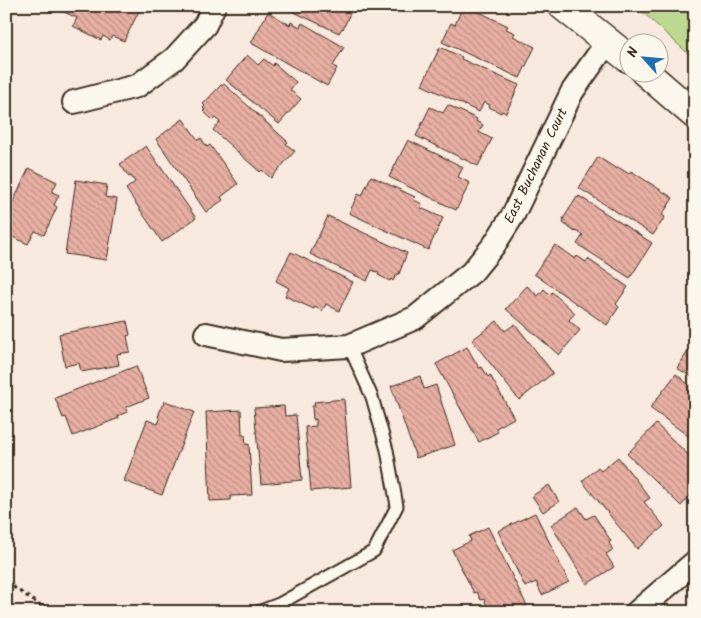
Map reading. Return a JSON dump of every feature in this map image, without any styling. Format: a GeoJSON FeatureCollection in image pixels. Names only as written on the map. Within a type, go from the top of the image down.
{"type":"FeatureCollection","features":[{"type":"Feature","properties":{"kind":"street"},"geometry":{"type":"LineString","coordinates":[[74,102],[136,86],[174,59],[205,25],[214,6]]}},
{"type":"Feature","properties":{"kind":"street"},"geometry":{"type":"LineString","coordinates":[[563,6],[618,50]]}},
{"type":"Feature","properties":{"kind":"street","name":"East Buchanan Court"},"geometry":{"type":"LineString","coordinates":[[206,334],[281,350],[349,346],[415,318],[472,272],[494,245],[513,216],[572,92],[618,50]]}},
{"type":"Feature","properties":{"kind":"street"},"geometry":{"type":"LineString","coordinates":[[657,82],[695,115]]}},
{"type":"Feature","properties":{"kind":"street"},"geometry":{"type":"LineString","coordinates":[[637,612],[695,562]]}},
{"type":"Feature","properties":{"kind":"lane"},"geometry":{"type":"LineString","coordinates":[[258,612],[279,604],[374,551],[397,506],[387,450],[372,397],[349,346]]}},
{"type":"Feature","properties":{"kind":"path"},"geometry":{"type":"LineString","coordinates":[[6,582],[50,612]]}},
{"type":"Feature","properties":{"kind":"green space"},"geometry":{"type":"Polygon","coordinates":[[[636,6],[695,6],[695,60],[668,35],[668,32],[664,32],[636,6]]]}},
{"type":"Feature","properties":{"kind":"building"},"geometry":{"type":"Polygon","coordinates":[[[64,6],[128,6],[139,11],[124,41],[112,36],[110,40],[103,36],[101,40],[73,26],[77,18],[62,11],[64,6]]]}},
{"type":"Feature","properties":{"kind":"building"},"geometry":{"type":"Polygon","coordinates":[[[281,6],[352,6],[343,29],[339,33],[281,6]]]}},
{"type":"Feature","properties":{"kind":"building"},"geometry":{"type":"Polygon","coordinates":[[[463,6],[467,6],[508,26],[506,29],[515,33],[513,36],[535,47],[520,78],[442,42],[451,23],[455,25],[463,6]]]}},
{"type":"Feature","properties":{"kind":"building"},"geometry":{"type":"Polygon","coordinates":[[[268,12],[290,25],[291,22],[300,27],[302,23],[344,47],[333,66],[337,68],[327,86],[251,43],[268,12]]]}},
{"type":"Feature","properties":{"kind":"building"},"geometry":{"type":"Polygon","coordinates":[[[440,47],[462,57],[461,59],[519,85],[506,113],[502,111],[501,113],[489,107],[490,105],[484,102],[479,112],[422,85],[440,47]]]}},
{"type":"Feature","properties":{"kind":"building"},"geometry":{"type":"Polygon","coordinates":[[[247,55],[258,65],[264,59],[273,66],[274,63],[296,82],[290,90],[301,99],[279,124],[226,80],[247,55]]]}},
{"type":"Feature","properties":{"kind":"building"},"geometry":{"type":"Polygon","coordinates":[[[224,84],[288,142],[286,144],[295,151],[271,178],[262,170],[260,172],[213,130],[220,122],[215,118],[213,120],[203,111],[205,106],[203,104],[224,84]]]}},
{"type":"Feature","properties":{"kind":"building"},"geometry":{"type":"Polygon","coordinates":[[[448,105],[477,119],[476,121],[483,125],[479,132],[492,139],[478,166],[416,136],[430,107],[443,113],[448,105]]]}},
{"type":"Feature","properties":{"kind":"building"},"geometry":{"type":"Polygon","coordinates":[[[183,119],[198,140],[201,138],[207,147],[210,145],[238,184],[221,197],[223,200],[206,212],[156,139],[183,119]]]}},
{"type":"Feature","properties":{"kind":"building"},"geometry":{"type":"Polygon","coordinates":[[[408,140],[463,167],[458,177],[470,183],[456,210],[389,177],[408,140]]]}},
{"type":"Feature","properties":{"kind":"building"},"geometry":{"type":"Polygon","coordinates":[[[146,146],[196,218],[162,242],[126,189],[135,182],[120,164],[146,146]]]}},
{"type":"Feature","properties":{"kind":"building"},"geometry":{"type":"Polygon","coordinates":[[[598,157],[617,169],[618,167],[629,174],[631,171],[673,198],[662,215],[665,217],[653,235],[579,188],[598,157]]]}},
{"type":"Feature","properties":{"kind":"building"},"geometry":{"type":"Polygon","coordinates":[[[29,168],[57,182],[52,192],[59,195],[54,205],[57,207],[44,235],[35,231],[28,244],[6,234],[6,217],[29,168]]]}},
{"type":"Feature","properties":{"kind":"building"},"geometry":{"type":"Polygon","coordinates":[[[371,176],[415,197],[414,200],[422,204],[421,208],[443,218],[428,250],[349,213],[358,194],[362,196],[371,176]]]}},
{"type":"Feature","properties":{"kind":"building"},"geometry":{"type":"Polygon","coordinates":[[[76,180],[107,185],[105,197],[117,199],[107,260],[65,254],[76,180]]]}},
{"type":"Feature","properties":{"kind":"building"},"geometry":{"type":"Polygon","coordinates":[[[579,196],[652,243],[630,278],[577,244],[583,235],[575,232],[563,223],[563,219],[579,196]]]}},
{"type":"Feature","properties":{"kind":"building"},"geometry":{"type":"Polygon","coordinates":[[[328,216],[407,253],[399,274],[397,274],[393,281],[378,275],[379,273],[372,270],[367,281],[310,254],[328,216]]]}},
{"type":"Feature","properties":{"kind":"building"},"geometry":{"type":"Polygon","coordinates":[[[555,245],[575,259],[577,256],[586,262],[588,259],[628,287],[616,304],[619,307],[607,325],[534,274],[555,245]]]}},
{"type":"Feature","properties":{"kind":"building"},"geometry":{"type":"Polygon","coordinates":[[[291,252],[353,282],[339,311],[326,304],[322,311],[315,307],[314,309],[285,296],[289,288],[276,281],[291,252]]]}},
{"type":"Feature","properties":{"kind":"building"},"geometry":{"type":"Polygon","coordinates":[[[527,286],[538,296],[544,289],[550,295],[552,292],[575,313],[569,320],[580,330],[559,355],[506,309],[527,286]]]}},
{"type":"Feature","properties":{"kind":"building"},"geometry":{"type":"Polygon","coordinates":[[[127,321],[130,335],[127,336],[130,352],[117,354],[119,365],[81,372],[79,363],[65,366],[59,334],[127,321]]]}},
{"type":"Feature","properties":{"kind":"building"},"geometry":{"type":"Polygon","coordinates":[[[497,321],[505,331],[515,324],[553,373],[519,400],[472,340],[497,321]]]}},
{"type":"Feature","properties":{"kind":"building"},"geometry":{"type":"Polygon","coordinates":[[[467,347],[479,368],[482,367],[488,377],[490,375],[514,418],[496,428],[498,432],[479,442],[436,364],[467,347]]]}},
{"type":"Feature","properties":{"kind":"building"},"geometry":{"type":"Polygon","coordinates":[[[695,349],[695,379],[677,368],[689,350],[692,352],[695,349]]]}},
{"type":"Feature","properties":{"kind":"building"},"geometry":{"type":"Polygon","coordinates":[[[136,366],[149,398],[126,407],[127,412],[118,416],[119,418],[73,436],[66,417],[63,418],[55,398],[136,366]]]}},
{"type":"Feature","properties":{"kind":"building"},"geometry":{"type":"Polygon","coordinates":[[[676,374],[695,390],[695,441],[650,408],[676,374]]]}},
{"type":"Feature","properties":{"kind":"building"},"geometry":{"type":"Polygon","coordinates":[[[420,376],[424,389],[436,385],[455,445],[416,458],[391,386],[420,376]]]}},
{"type":"Feature","properties":{"kind":"building"},"geometry":{"type":"Polygon","coordinates":[[[344,399],[351,487],[311,491],[305,427],[316,426],[316,419],[313,420],[312,406],[315,406],[314,402],[344,399]]]}},
{"type":"Feature","properties":{"kind":"building"},"geometry":{"type":"Polygon","coordinates":[[[165,401],[194,412],[162,495],[124,481],[147,420],[158,424],[160,419],[158,417],[165,401]]]}},
{"type":"Feature","properties":{"kind":"building"},"geometry":{"type":"Polygon","coordinates":[[[284,406],[285,416],[296,415],[302,480],[261,484],[254,408],[284,406]]]}},
{"type":"Feature","properties":{"kind":"building"},"geometry":{"type":"Polygon","coordinates":[[[241,410],[242,435],[245,435],[246,445],[249,444],[252,495],[231,496],[231,500],[210,501],[206,412],[241,410]]]}},
{"type":"Feature","properties":{"kind":"building"},"geometry":{"type":"Polygon","coordinates":[[[656,424],[695,461],[695,472],[692,476],[695,478],[695,491],[681,506],[627,454],[656,424]]]}},
{"type":"Feature","properties":{"kind":"building"},"geometry":{"type":"Polygon","coordinates":[[[618,457],[650,498],[644,502],[664,526],[637,549],[582,481],[598,467],[601,471],[618,457]]]}},
{"type":"Feature","properties":{"kind":"building"},"geometry":{"type":"Polygon","coordinates":[[[549,485],[559,502],[543,512],[532,496],[549,485]]]}},
{"type":"Feature","properties":{"kind":"building"},"geometry":{"type":"Polygon","coordinates":[[[578,507],[586,519],[594,515],[611,541],[609,543],[613,550],[606,554],[614,567],[587,584],[551,525],[578,507]]]}},
{"type":"Feature","properties":{"kind":"building"},"geometry":{"type":"Polygon","coordinates":[[[535,513],[569,582],[542,595],[536,582],[525,587],[498,531],[535,513]]]}},
{"type":"Feature","properties":{"kind":"building"},"geometry":{"type":"Polygon","coordinates":[[[488,527],[527,606],[515,612],[490,612],[484,599],[481,600],[477,592],[474,593],[452,550],[471,541],[469,536],[488,527]]]}}]}
